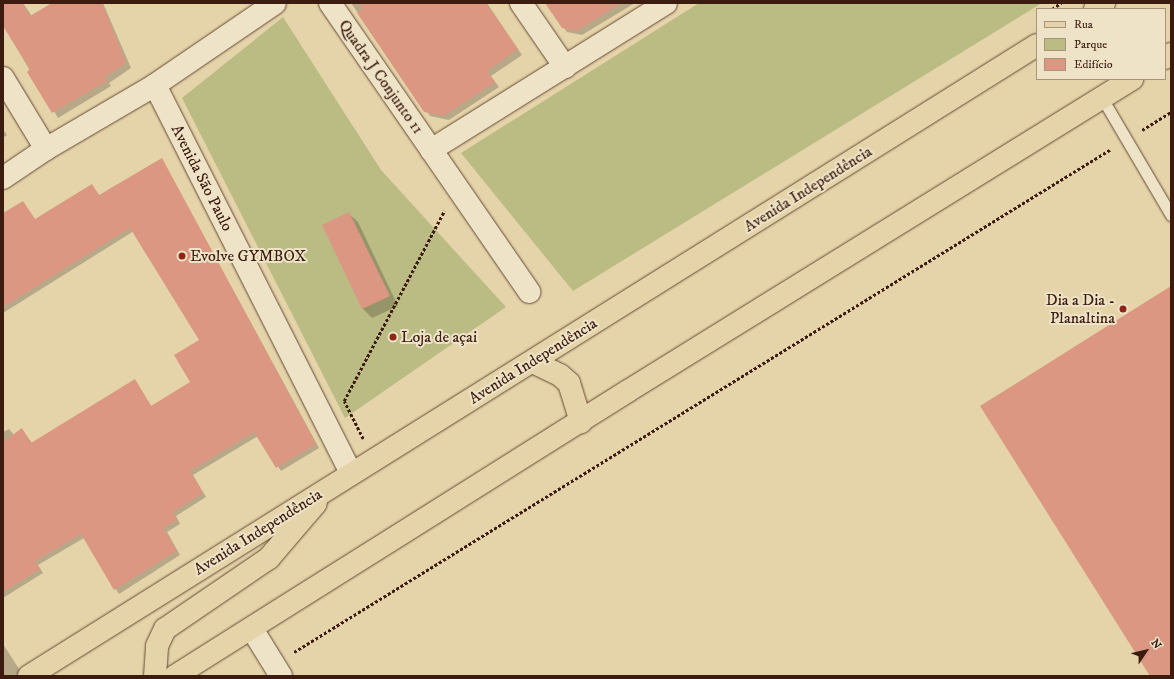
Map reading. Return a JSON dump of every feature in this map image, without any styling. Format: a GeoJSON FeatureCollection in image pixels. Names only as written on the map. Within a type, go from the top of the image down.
{"type":"FeatureCollection","features":[{"type":"Feature","properties":{"kind":"main road","name":"Avenida Independência"},"geometry":{"type":"LineString","coordinates":[[29,676],[332,485],[533,362],[1036,46]]}},
{"type":"Feature","properties":{"kind":"main road"},"geometry":{"type":"LineString","coordinates":[[175,676],[1130,80]]}},
{"type":"Feature","properties":{"kind":"main road"},"geometry":{"type":"LineString","coordinates":[[533,362],[560,375],[569,383],[581,422]]}},
{"type":"Feature","properties":{"kind":"main road"},"geometry":{"type":"LineString","coordinates":[[154,676],[157,646],[165,629],[269,558],[332,485]]}},
{"type":"Feature","properties":{"kind":"street"},"geometry":{"type":"LineString","coordinates":[[3,178],[46,149],[155,85],[275,3]]}},
{"type":"Feature","properties":{"kind":"street","name":"Quadra J Conjunto 11"},"geometry":{"type":"LineString","coordinates":[[330,3],[529,292]]}},
{"type":"Feature","properties":{"kind":"street"},"geometry":{"type":"LineString","coordinates":[[521,3],[565,66]]}},
{"type":"Feature","properties":{"kind":"street"},"geometry":{"type":"LineString","coordinates":[[431,150],[666,3]]}},
{"type":"Feature","properties":{"kind":"street"},"geometry":{"type":"LineString","coordinates":[[3,78],[46,149]]}},
{"type":"Feature","properties":{"kind":"street","name":"Avenida São Paulo"},"geometry":{"type":"LineString","coordinates":[[155,85],[351,474]]}},
{"type":"Feature","properties":{"kind":"street"},"geometry":{"type":"LineString","coordinates":[[252,629],[278,670]]}},
{"type":"Feature","properties":{"kind":"lane"},"geometry":{"type":"LineString","coordinates":[[1102,98],[1171,214]]}},
{"type":"Feature","properties":{"kind":"path"},"geometry":{"type":"LineString","coordinates":[[278,670],[1171,112]]}},
{"type":"Feature","properties":{"kind":"path"},"geometry":{"type":"LineString","coordinates":[[365,443],[344,401],[457,187]]}},
{"type":"Feature","properties":{"kind":"green space"},"geometry":{"type":"Polygon","coordinates":[[[699,3],[1042,3],[573,291],[461,153],[699,3]]]}},
{"type":"Feature","properties":{"kind":"green space"},"geometry":{"type":"Polygon","coordinates":[[[283,17],[381,170],[506,307],[345,418],[182,98],[283,17]]]}},
{"type":"Feature","properties":{"kind":"building"},"geometry":{"type":"Polygon","coordinates":[[[3,3],[22,3],[30,16],[52,3],[102,3],[126,63],[105,77],[107,81],[52,113],[27,72],[30,69],[3,26],[3,3]]]}},
{"type":"Feature","properties":{"kind":"building"},"geometry":{"type":"Polygon","coordinates":[[[359,3],[486,3],[518,49],[487,71],[495,82],[444,116],[424,112],[357,13],[362,10],[359,3]]]}},
{"type":"Feature","properties":{"kind":"building"},"geometry":{"type":"Polygon","coordinates":[[[545,3],[621,3],[577,31],[562,28],[545,3]]]}},
{"type":"Feature","properties":{"kind":"building"},"geometry":{"type":"Polygon","coordinates":[[[162,158],[316,444],[276,468],[254,432],[190,471],[203,493],[173,512],[177,520],[163,528],[177,551],[114,590],[81,534],[35,561],[40,569],[3,592],[3,442],[22,428],[31,443],[135,379],[151,406],[190,382],[174,355],[199,340],[130,228],[3,307],[3,213],[23,201],[35,219],[92,184],[99,195],[162,158]]]}},
{"type":"Feature","properties":{"kind":"building"},"geometry":{"type":"Polygon","coordinates":[[[349,212],[390,296],[362,309],[322,225],[349,212]]]}},
{"type":"Feature","properties":{"kind":"building"},"geometry":{"type":"Polygon","coordinates":[[[1171,286],[1171,676],[1150,676],[980,406],[1171,286]]]}},
{"type":"Feature","properties":{"kind":"place","name":"Evolve GYMBOX"},"geometry":{"type":"Point","coordinates":[182,256]}},
{"type":"Feature","properties":{"kind":"place","name":"Dia a Dia - Planaltina"},"geometry":{"type":"Point","coordinates":[1123,309]}},
{"type":"Feature","properties":{"kind":"place","name":"Loja de açai"},"geometry":{"type":"Point","coordinates":[393,337]}}]}
